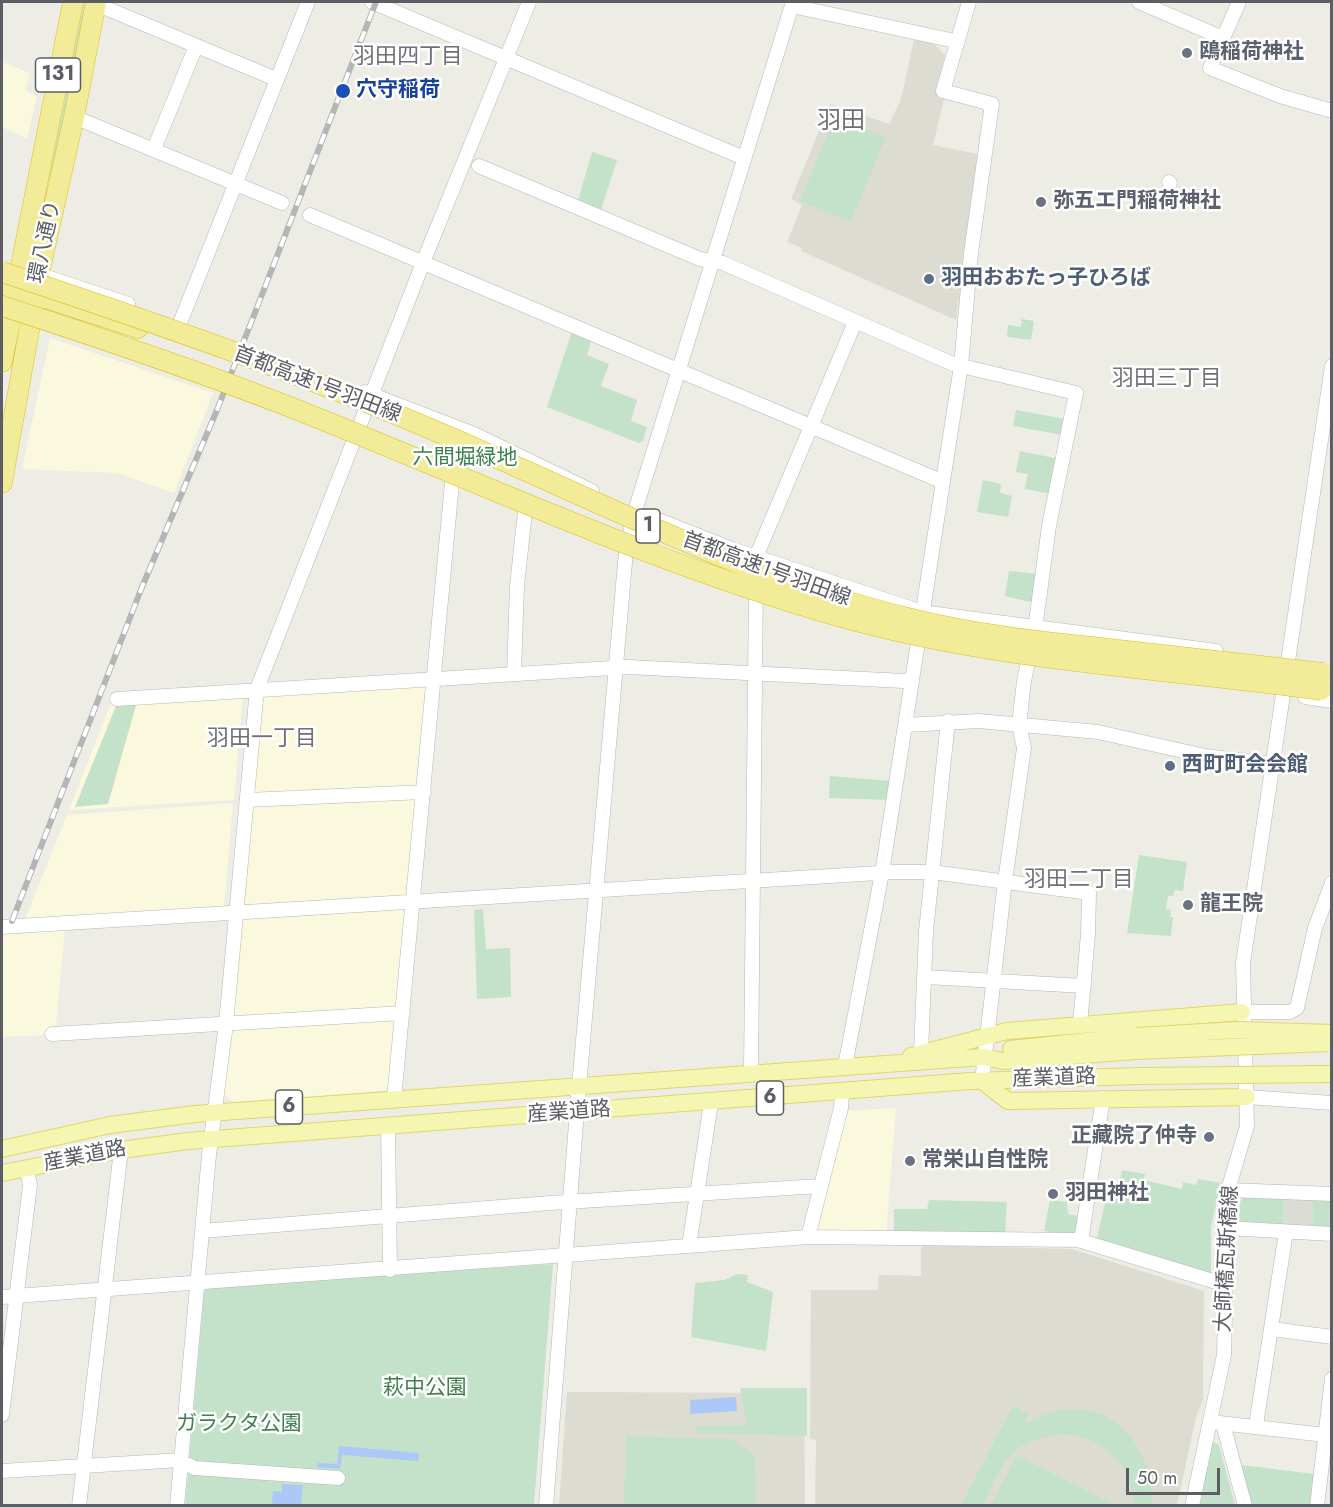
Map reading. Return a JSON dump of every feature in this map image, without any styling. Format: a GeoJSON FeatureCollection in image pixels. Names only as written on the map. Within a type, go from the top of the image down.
{"type":"FeatureCollection","features":[{"type":"Feature","properties":{"kind":"highway","name":"環八通り"},"geometry":{"type":"LineString","coordinates":[[2,362],[8,268],[73,2]]}},
{"type":"Feature","properties":{"kind":"highway","name":"環八通り"},"geometry":{"type":"LineString","coordinates":[[2,483],[39,274],[74,117],[96,3]]}},
{"type":"Feature","properties":{"kind":"highway","name":"首都高速1号羽田線"},"geometry":{"type":"LineString","coordinates":[[8,268],[305,379],[447,436],[599,505],[768,574],[909,618],[1039,641],[1328,683]]}},
{"type":"Feature","properties":{"kind":"highway","name":"首都高速1号羽田線"},"geometry":{"type":"LineString","coordinates":[[6,300],[289,407],[590,531],[763,592],[903,633],[982,649],[1328,683]]}},
{"type":"Feature","properties":{"kind":"highway"},"geometry":{"type":"LineString","coordinates":[[6,300],[134,332],[599,505]]}},
{"type":"Feature","properties":{"kind":"highway"},"geometry":{"type":"LineString","coordinates":[[134,332],[437,455],[590,531]]}},
{"type":"Feature","properties":{"kind":"main road"},"geometry":{"type":"LineString","coordinates":[[891,1063],[921,1052],[987,1035],[1242,1012]]}},
{"type":"Feature","properties":{"kind":"main road","name":"6"},"geometry":{"type":"LineString","coordinates":[[1136,1043],[1247,1030],[1332,1033]]}},
{"type":"Feature","properties":{"kind":"main road","name":"産業道路"},"geometry":{"type":"LineString","coordinates":[[2,1149],[110,1125],[216,1113],[751,1072],[984,1057],[1003,1061],[1136,1043]]}},
{"type":"Feature","properties":{"kind":"main road","name":"6"},"geometry":{"type":"LineString","coordinates":[[1136,1043],[1332,1043]]}},
{"type":"Feature","properties":{"kind":"main road","name":"産業道路"},"geometry":{"type":"LineString","coordinates":[[2,1173],[121,1150],[211,1140],[982,1081],[1139,1076],[1332,1074]]}},
{"type":"Feature","properties":{"kind":"main road"},"geometry":{"type":"LineString","coordinates":[[982,1081],[1008,1101],[1247,1097]]}},
{"type":"Feature","properties":{"kind":"street"},"geometry":{"type":"LineString","coordinates":[[180,323],[308,2]]}},
{"type":"Feature","properties":{"kind":"street"},"geometry":{"type":"LineString","coordinates":[[372,2],[744,158]]}},
{"type":"Feature","properties":{"kind":"street"},"geometry":{"type":"LineString","coordinates":[[177,1506],[185,1462],[202,1231],[226,1024],[257,689],[423,263],[529,2]]}},
{"type":"Feature","properties":{"kind":"street"},"geometry":{"type":"LineString","coordinates":[[845,1066],[882,873],[941,481],[961,366],[971,253],[992,104],[943,91],[969,2]]}},
{"type":"Feature","properties":{"kind":"street"},"geometry":{"type":"LineString","coordinates":[[1139,2],[1167,8],[1223,38]]}},
{"type":"Feature","properties":{"kind":"street"},"geometry":{"type":"LineString","coordinates":[[1239,2],[1210,68],[1280,96],[1332,111]]}},
{"type":"Feature","properties":{"kind":"street"},"geometry":{"type":"LineString","coordinates":[[96,3],[276,79]]}},
{"type":"Feature","properties":{"kind":"street"},"geometry":{"type":"LineString","coordinates":[[546,1506],[569,1202],[615,668],[626,550],[636,511],[793,4],[956,41]]}},
{"type":"Feature","properties":{"kind":"street"},"geometry":{"type":"LineString","coordinates":[[154,149],[196,46]]}},
{"type":"Feature","properties":{"kind":"street"},"geometry":{"type":"LineString","coordinates":[[74,117],[282,203]]}},
{"type":"Feature","properties":{"kind":"street"},"geometry":{"type":"LineString","coordinates":[[479,166],[699,259],[713,260],[961,366],[1076,393],[1049,526],[1019,725],[1024,748],[992,979],[982,1081]]}},
{"type":"Feature","properties":{"kind":"street"},"geometry":{"type":"LineString","coordinates":[[310,215],[941,481]]}},
{"type":"Feature","properties":{"kind":"street"},"geometry":{"type":"LineString","coordinates":[[8,268],[39,274],[372,394],[474,434],[636,511],[756,557],[922,612],[1286,661],[1328,683]]}},
{"type":"Feature","properties":{"kind":"street"},"geometry":{"type":"LineString","coordinates":[[34,307],[211,382]]}},
{"type":"Feature","properties":{"kind":"street"},"geometry":{"type":"LineString","coordinates":[[751,1072],[756,557],[809,426],[855,322]]}},
{"type":"Feature","properties":{"kind":"street","name":"大師橋瓦斯橋線"},"geometry":{"type":"LineString","coordinates":[[1192,1506],[1217,1423],[1224,1355],[1228,1190],[1247,1126],[1242,1012],[1243,963],[1286,661],[1332,366]]}},
{"type":"Feature","properties":{"kind":"street"},"geometry":{"type":"LineString","coordinates":[[242,396],[354,444],[626,550],[755,594],[918,642],[1141,678],[1282,693],[1328,683]]}},
{"type":"Feature","properties":{"kind":"street"},"geometry":{"type":"LineString","coordinates":[[394,1099],[452,483]]}},
{"type":"Feature","properties":{"kind":"street"},"geometry":{"type":"LineString","coordinates":[[514,674],[516,606],[525,512]]}},
{"type":"Feature","properties":{"kind":"street"},"geometry":{"type":"LineString","coordinates":[[117,699],[615,668],[755,672],[904,681],[912,679]]}},
{"type":"Feature","properties":{"kind":"street"},"geometry":{"type":"LineString","coordinates":[[906,725],[948,721],[1098,732],[1205,756],[1271,764]]}},
{"type":"Feature","properties":{"kind":"street"},"geometry":{"type":"LineString","coordinates":[[921,1052],[919,1042],[926,977],[932,872],[948,721]]}},
{"type":"Feature","properties":{"kind":"street"},"geometry":{"type":"LineString","coordinates":[[247,801],[424,792]]}},
{"type":"Feature","properties":{"kind":"street"},"geometry":{"type":"LineString","coordinates":[[2,927],[882,873],[932,872],[1089,893],[1080,1025]]}},
{"type":"Feature","properties":{"kind":"street"},"geometry":{"type":"LineString","coordinates":[[1242,1012],[1290,1012],[1297,1008],[1315,928],[1332,883]]}},
{"type":"Feature","properties":{"kind":"street"},"geometry":{"type":"LineString","coordinates":[[926,977],[1084,986]]}},
{"type":"Feature","properties":{"kind":"street"},"geometry":{"type":"LineString","coordinates":[[52,1034],[403,1013]]}},
{"type":"Feature","properties":{"kind":"street"},"geometry":{"type":"LineString","coordinates":[[808,1237],[841,1108],[842,1092]]}},
{"type":"Feature","properties":{"kind":"street"},"geometry":{"type":"LineString","coordinates":[[1247,1097],[1332,1103]]}},
{"type":"Feature","properties":{"kind":"street"},"geometry":{"type":"LineString","coordinates":[[1080,1241],[1103,1098]]}},
{"type":"Feature","properties":{"kind":"street"},"geometry":{"type":"LineString","coordinates":[[689,1246],[711,1103]]}},
{"type":"Feature","properties":{"kind":"street"},"geometry":{"type":"LineString","coordinates":[[388,1126],[390,1270]]}},
{"type":"Feature","properties":{"kind":"street"},"geometry":{"type":"LineString","coordinates":[[79,1506],[121,1150]]}},
{"type":"Feature","properties":{"kind":"street"},"geometry":{"type":"LineString","coordinates":[[2,1415],[30,1185],[27,1168]]}},
{"type":"Feature","properties":{"kind":"street"},"geometry":{"type":"LineString","coordinates":[[202,1231],[569,1202],[820,1186]]}},
{"type":"Feature","properties":{"kind":"street"},"geometry":{"type":"LineString","coordinates":[[1228,1190],[1332,1194]]}},
{"type":"Feature","properties":{"kind":"street"},"geometry":{"type":"LineString","coordinates":[[1226,1228],[1332,1234]]}},
{"type":"Feature","properties":{"kind":"street"},"geometry":{"type":"LineString","coordinates":[[1256,1425],[1286,1232]]}},
{"type":"Feature","properties":{"kind":"street"},"geometry":{"type":"LineString","coordinates":[[2,1297],[199,1281],[208,1284],[808,1237],[1080,1241],[1226,1285]]}},
{"type":"Feature","properties":{"kind":"street"},"geometry":{"type":"LineString","coordinates":[[1272,1329],[1332,1337]]}},
{"type":"Feature","properties":{"kind":"street"},"geometry":{"type":"LineString","coordinates":[[1317,1506],[1332,1379]]}},
{"type":"Feature","properties":{"kind":"street"},"geometry":{"type":"LineString","coordinates":[[1245,1506],[1217,1423],[1256,1425],[1325,1435]]}},
{"type":"Feature","properties":{"kind":"street"},"geometry":{"type":"LineString","coordinates":[[2,1471],[185,1462],[194,1468],[338,1478]]}},
{"type":"Feature","properties":{"kind":"shaded area"},"geometry":{"type":"Polygon","coordinates":[[[914,40],[934,44],[945,55],[936,93],[945,95],[933,145],[978,154],[956,320],[801,251],[802,248],[787,242],[802,205],[791,199],[830,104],[889,124],[901,99],[914,40]]]}},
{"type":"Feature","properties":{"kind":"shaded area"},"geometry":{"type":"Polygon","coordinates":[[[2,62],[30,73],[25,90],[37,96],[27,138],[2,127],[2,62]]]}},
{"type":"Feature","properties":{"kind":"shaded area"},"geometry":{"type":"Polygon","coordinates":[[[50,338],[213,393],[174,493],[117,473],[22,469],[50,338]]]}},
{"type":"Feature","properties":{"kind":"shaded area"},"geometry":{"type":"Polygon","coordinates":[[[428,681],[422,789],[253,797],[262,693],[428,681]]]}},
{"type":"Feature","properties":{"kind":"shaded area"},"geometry":{"type":"Polygon","coordinates":[[[243,694],[234,800],[69,810],[111,703],[243,694]]]}},
{"type":"Feature","properties":{"kind":"shaded area"},"geometry":{"type":"Polygon","coordinates":[[[413,796],[418,799],[408,893],[404,897],[247,908],[242,902],[252,804],[413,796]]]}},
{"type":"Feature","properties":{"kind":"shaded area"},"geometry":{"type":"Polygon","coordinates":[[[233,803],[224,907],[25,920],[67,815],[233,803]]]}},
{"type":"Feature","properties":{"kind":"shaded area"},"geometry":{"type":"Polygon","coordinates":[[[408,905],[400,1011],[231,1022],[239,923],[247,915],[408,905]]]}},
{"type":"Feature","properties":{"kind":"shaded area"},"geometry":{"type":"Polygon","coordinates":[[[65,929],[55,1035],[2,1037],[4,1001],[2,999],[2,932],[65,929]]]}},
{"type":"Feature","properties":{"kind":"shaded area"},"geometry":{"type":"Polygon","coordinates":[[[398,1014],[393,1090],[234,1102],[224,1095],[230,1026],[398,1014]]]}},
{"type":"Feature","properties":{"kind":"shaded area"},"geometry":{"type":"Polygon","coordinates":[[[896,1108],[886,1235],[814,1234],[845,1111],[896,1108]]]}},
{"type":"Feature","properties":{"kind":"shaded area"},"geometry":{"type":"Polygon","coordinates":[[[1284,1198],[1314,1198],[1313,1226],[1283,1225],[1284,1198]]]}},
{"type":"Feature","properties":{"kind":"shaded area"},"geometry":{"type":"Polygon","coordinates":[[[921,1245],[1072,1249],[1204,1291],[1203,1400],[1196,1417],[1177,1505],[815,1505],[816,1440],[810,1439],[811,1290],[878,1290],[879,1275],[921,1276],[921,1245]]]}},
{"type":"Feature","properties":{"kind":"shaded area"},"geometry":{"type":"Polygon","coordinates":[[[567,1392],[804,1393],[805,1505],[559,1506],[567,1392]]]}},
{"type":"Feature","properties":{"kind":"green space"},"geometry":{"type":"Polygon","coordinates":[[[84,2],[87,2],[53,174],[50,173],[84,2]]]}},
{"type":"Feature","properties":{"kind":"green space"},"geometry":{"type":"Polygon","coordinates":[[[835,116],[886,137],[851,222],[800,201],[835,116]]]}},
{"type":"Feature","properties":{"kind":"green space"},"geometry":{"type":"Polygon","coordinates":[[[592,152],[617,160],[600,213],[577,204],[592,152]]]}},
{"type":"Feature","properties":{"kind":"green space"},"geometry":{"type":"Polygon","coordinates":[[[1022,319],[1034,321],[1031,340],[1007,337],[1008,325],[1021,327],[1022,319]]]}},
{"type":"Feature","properties":{"kind":"green space"},"geometry":{"type":"Polygon","coordinates":[[[572,331],[592,339],[587,355],[609,364],[601,386],[637,400],[631,421],[647,427],[643,441],[639,443],[547,407],[572,331]]]}},
{"type":"Feature","properties":{"kind":"green space"},"geometry":{"type":"Polygon","coordinates":[[[1016,410],[1065,419],[1062,435],[1013,426],[1016,410]]]}},
{"type":"Feature","properties":{"kind":"green space"},"geometry":{"type":"Polygon","coordinates":[[[1020,451],[1059,459],[1052,494],[1025,489],[1028,474],[1016,472],[1020,451]]]}},
{"type":"Feature","properties":{"kind":"green space"},"geometry":{"type":"Polygon","coordinates":[[[983,480],[1001,484],[1000,493],[1012,496],[1008,517],[977,512],[983,480]]]}},
{"type":"Feature","properties":{"kind":"green space"},"geometry":{"type":"Polygon","coordinates":[[[1009,571],[1039,574],[1034,603],[1005,596],[1009,571]]]}},
{"type":"Feature","properties":{"kind":"green space"},"geometry":{"type":"Polygon","coordinates":[[[136,705],[108,804],[75,807],[116,706],[136,705]]]}},
{"type":"Feature","properties":{"kind":"green space"},"geometry":{"type":"Polygon","coordinates":[[[830,776],[891,781],[890,800],[829,798],[830,776]]]}},
{"type":"Feature","properties":{"kind":"green space"},"geometry":{"type":"Polygon","coordinates":[[[1139,855],[1187,862],[1183,891],[1175,890],[1173,896],[1168,896],[1166,909],[1171,910],[1170,917],[1173,917],[1171,936],[1127,933],[1139,855]]]}},
{"type":"Feature","properties":{"kind":"green space"},"geometry":{"type":"Polygon","coordinates":[[[483,909],[486,949],[510,948],[511,997],[477,999],[474,910],[483,909]]]}},
{"type":"Feature","properties":{"kind":"green space"},"geometry":{"type":"Polygon","coordinates":[[[1122,1170],[1145,1174],[1144,1180],[1182,1189],[1183,1182],[1196,1185],[1198,1179],[1221,1183],[1211,1227],[1211,1275],[1096,1242],[1106,1199],[1116,1200],[1122,1170]]]}},
{"type":"Feature","properties":{"kind":"green space"},"geometry":{"type":"Polygon","coordinates":[[[1247,1194],[1331,1198],[1331,1229],[1246,1225],[1238,1219],[1240,1201],[1247,1194]],[[1284,1198],[1283,1225],[1313,1226],[1313,1198],[1284,1198]]]}},
{"type":"Feature","properties":{"kind":"green space"},"geometry":{"type":"Polygon","coordinates":[[[929,1200],[1007,1202],[1005,1235],[894,1234],[894,1209],[927,1209],[929,1200]]]}},
{"type":"Feature","properties":{"kind":"green space"},"geometry":{"type":"Polygon","coordinates":[[[1050,1200],[1067,1202],[1068,1214],[1077,1216],[1079,1213],[1077,1233],[1074,1235],[1044,1231],[1050,1200]]]}},
{"type":"Feature","properties":{"kind":"green space","name":"萩中公園"},"geometry":{"type":"Polygon","coordinates":[[[553,1264],[534,1505],[185,1506],[204,1292],[207,1287],[553,1264]]]}},
{"type":"Feature","properties":{"kind":"green space"},"geometry":{"type":"Polygon","coordinates":[[[737,1274],[748,1275],[747,1282],[773,1292],[766,1351],[691,1337],[695,1283],[725,1280],[737,1274]]]}},
{"type":"Feature","properties":{"kind":"green space"},"geometry":{"type":"Polygon","coordinates":[[[740,1388],[807,1388],[807,1436],[695,1433],[697,1426],[747,1425],[740,1388]]]}},
{"type":"Feature","properties":{"kind":"green space"},"geometry":{"type":"Polygon","coordinates":[[[1013,1406],[1029,1414],[1025,1423],[1055,1411],[1081,1409],[1099,1413],[1115,1422],[1139,1449],[1147,1467],[1153,1505],[1134,1505],[1131,1485],[1123,1468],[1112,1454],[1081,1437],[1062,1435],[1043,1437],[1016,1450],[999,1472],[983,1505],[961,1505],[1013,1406]]]}},
{"type":"Feature","properties":{"kind":"green space"},"geometry":{"type":"Polygon","coordinates":[[[626,1436],[731,1439],[755,1455],[756,1505],[624,1505],[626,1436]]]}},
{"type":"Feature","properties":{"kind":"green space"},"geometry":{"type":"Polygon","coordinates":[[[1213,1442],[1219,1445],[1235,1505],[1198,1506],[1213,1442]]]}},
{"type":"Feature","properties":{"kind":"green space"},"geometry":{"type":"Polygon","coordinates":[[[1017,1455],[1114,1505],[991,1505],[1017,1455]]]}},
{"type":"Feature","properties":{"kind":"green space"},"geometry":{"type":"Polygon","coordinates":[[[1241,1465],[1314,1474],[1310,1505],[1251,1505],[1241,1465]]]}},
{"type":"Feature","properties":{"kind":"water"},"geometry":{"type":"Polygon","coordinates":[[[736,1397],[737,1411],[690,1414],[690,1400],[736,1397]]]}},
{"type":"Feature","properties":{"kind":"water"},"geometry":{"type":"Polygon","coordinates":[[[339,1446],[419,1453],[418,1461],[342,1455],[340,1469],[317,1467],[318,1463],[337,1464],[339,1446]]]}},
{"type":"Feature","properties":{"kind":"water"},"geometry":{"type":"Polygon","coordinates":[[[282,1484],[303,1485],[301,1505],[272,1505],[273,1491],[282,1492],[282,1484]]]}},
{"type":"Feature","properties":{"kind":"railway"},"geometry":{"type":"LineString","coordinates":[[12,921],[142,587],[217,410],[376,2]]}},
{"type":"Feature","properties":{"kind":"place","name":"鴎稲荷神社"},"geometry":{"type":"Point","coordinates":[1187,53]}},
{"type":"Feature","properties":{"kind":"place","name":"穴守稲荷"},"geometry":{"type":"Point","coordinates":[343,91]}},
{"type":"Feature","properties":{"kind":"place","name":"弥五エ門稲荷神社"},"geometry":{"type":"Point","coordinates":[1041,202]}},
{"type":"Feature","properties":{"kind":"place","name":"羽田おおたっ子ひろば"},"geometry":{"type":"Point","coordinates":[929,279]}},
{"type":"Feature","properties":{"kind":"place","name":"西町町会会館"},"geometry":{"type":"Point","coordinates":[1170,766]}},
{"type":"Feature","properties":{"kind":"place","name":"龍王院"},"geometry":{"type":"Point","coordinates":[1188,905]}},
{"type":"Feature","properties":{"kind":"place","name":"正藏院了仲寺"},"geometry":{"type":"Point","coordinates":[1209,1137]}},
{"type":"Feature","properties":{"kind":"place","name":"常栄山自性院"},"geometry":{"type":"Point","coordinates":[910,1161]}},
{"type":"Feature","properties":{"kind":"place","name":"羽田神社"},"geometry":{"type":"Point","coordinates":[1053,1194]}},
{"type":"Feature","properties":{"kind":"district","name":"羽田四丁目"},"geometry":{"type":"Point","coordinates":[408,58]}},
{"type":"Feature","properties":{"kind":"district","name":"羽田"},"geometry":{"type":"Point","coordinates":[841,122]}},
{"type":"Feature","properties":{"kind":"district","name":"羽田三丁目"},"geometry":{"type":"Point","coordinates":[1167,380]}},
{"type":"Feature","properties":{"kind":"district","name":"羽田一丁目"},"geometry":{"type":"Point","coordinates":[262,740]}},
{"type":"Feature","properties":{"kind":"district","name":"羽田二丁目"},"geometry":{"type":"Point","coordinates":[1079,881]}},
{"type":"Feature","properties":{"kind":"park label","name":"六間堀緑地"},"geometry":{"type":"Point","coordinates":[465,459]}},
{"type":"Feature","properties":{"kind":"park label","name":"ガラクタ公園"},"geometry":{"type":"Point","coordinates":[239,1425]}}]}
